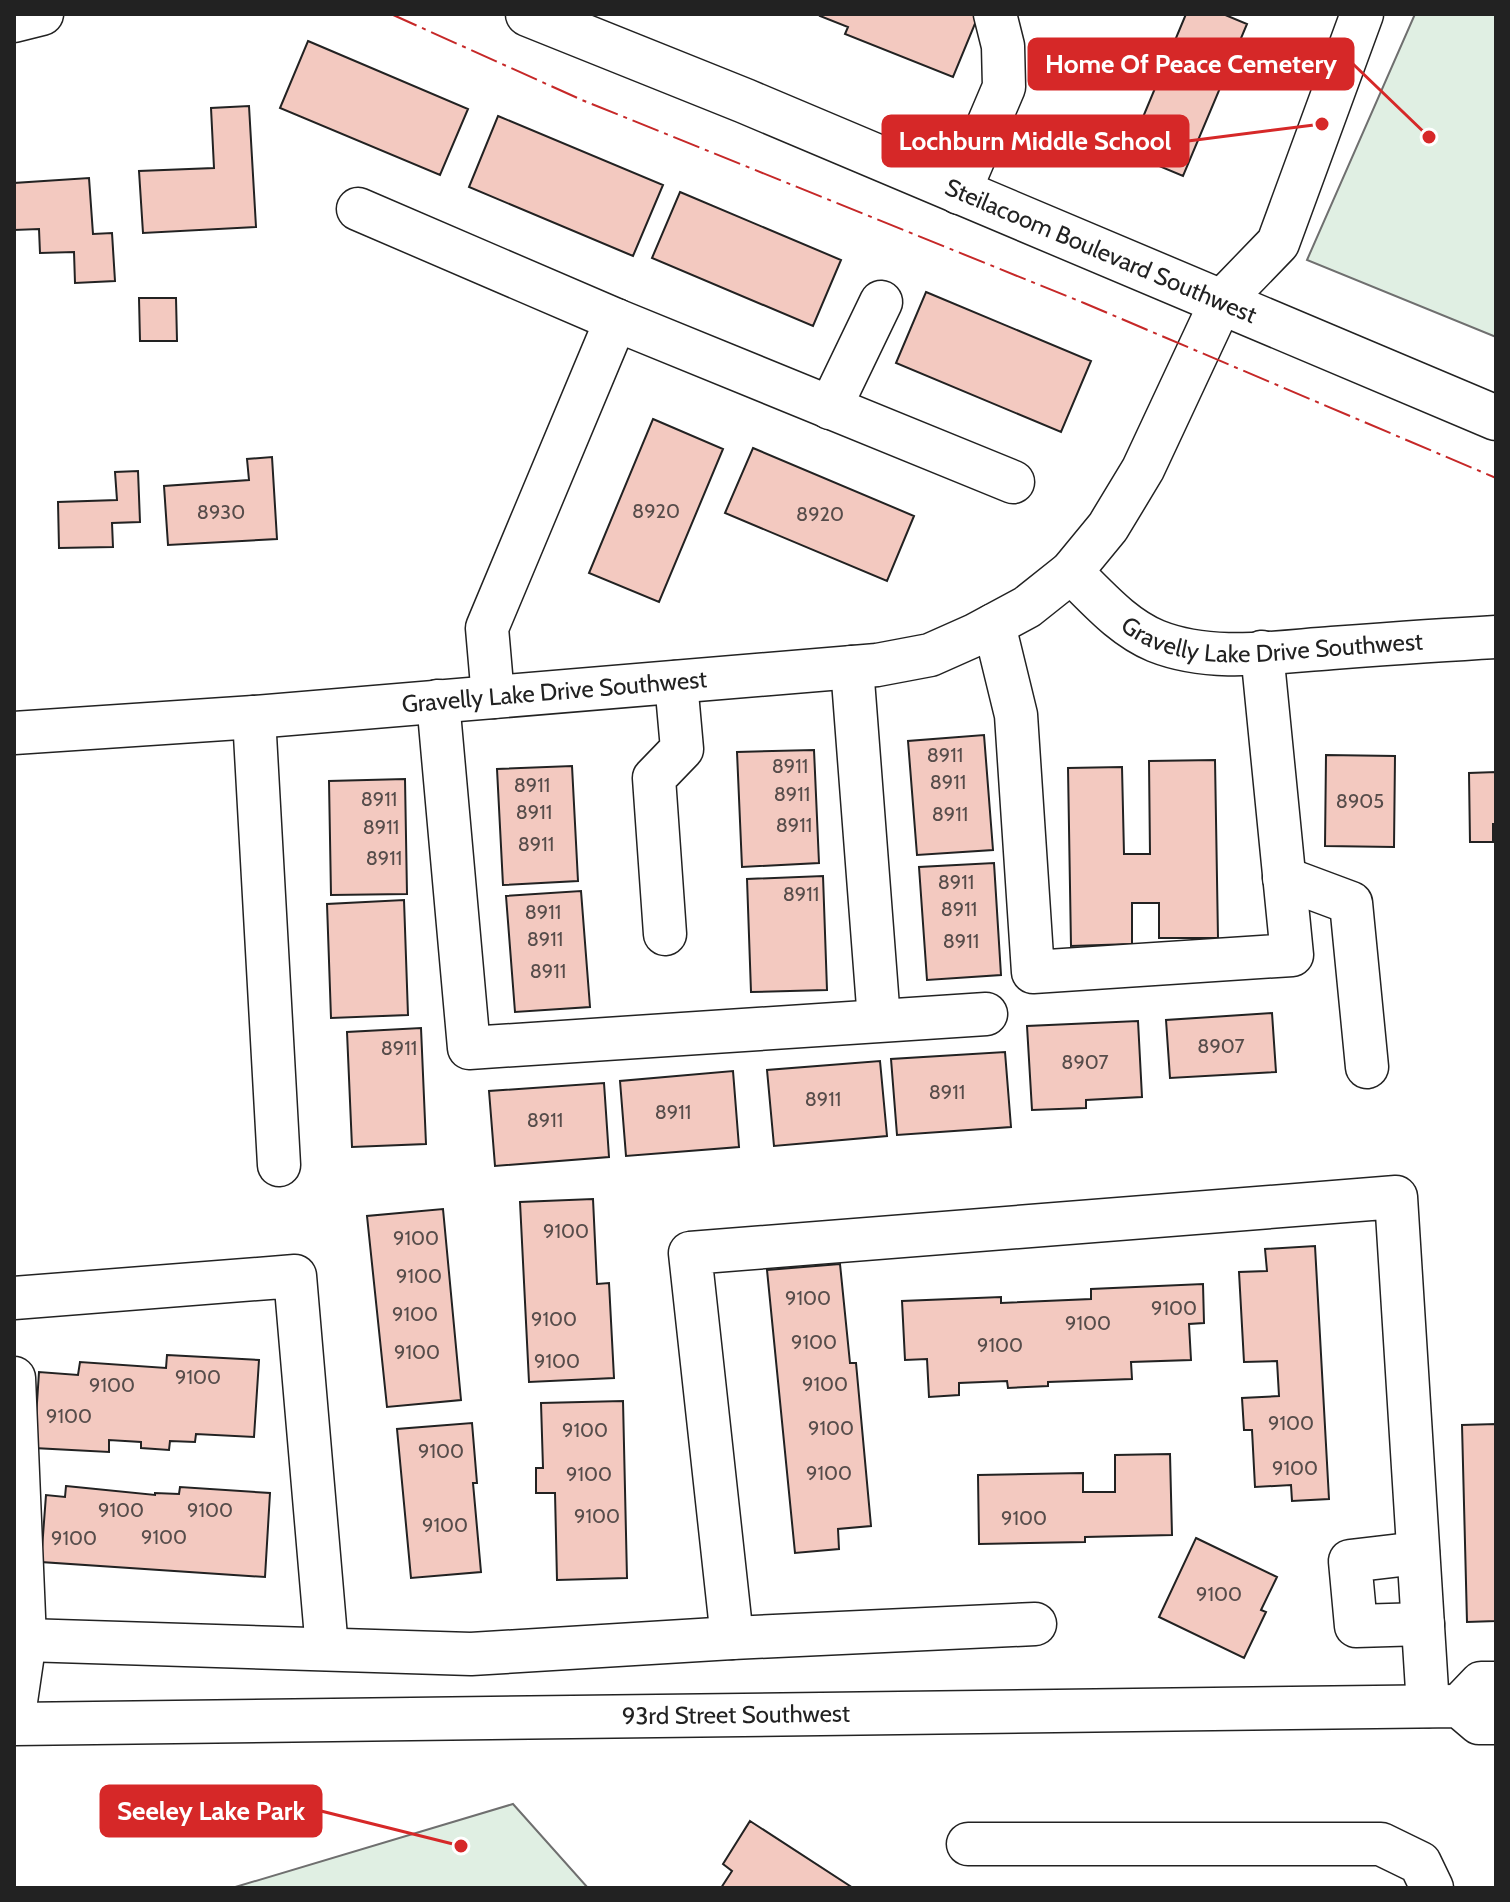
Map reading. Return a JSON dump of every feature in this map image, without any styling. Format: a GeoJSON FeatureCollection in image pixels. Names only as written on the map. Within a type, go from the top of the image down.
{"type":"FeatureCollection","features":[{"type":"Feature","properties":{"kind":"main road","name":"Steilacoom Boulevard Southwest"},"geometry":{"type":"LineString","coordinates":[[550,18],[1496,418]]}},
{"type":"Feature","properties":{"kind":"street"},"geometry":{"type":"LineString","coordinates":[[14,21],[42,14]]}},
{"type":"Feature","properties":{"kind":"street"},"geometry":{"type":"LineString","coordinates":[[959,193],[1004,87],[1003,46],[995,14]]}},
{"type":"Feature","properties":{"kind":"street","name":"Gravelly Lake Drive Southwest"},"geometry":{"type":"LineString","coordinates":[[14,733],[254,717],[852,667],[930,655],[994,625],[1027,607],[1071,572],[1108,527],[1143,469],[1221,302],[1278,243],[1362,14]]}},
{"type":"Feature","properties":{"kind":"street"},"geometry":{"type":"LineString","coordinates":[[358,209],[616,320],[1013,482]]}},
{"type":"Feature","properties":{"kind":"street"},"geometry":{"type":"LineString","coordinates":[[830,408],[881,302]]}},
{"type":"Feature","properties":{"kind":"street"},"geometry":{"type":"LineString","coordinates":[[493,697],[487,628],[616,320]]}},
{"type":"Feature","properties":{"kind":"street","name":"Gravelly Lake Drive Southwest"},"geometry":{"type":"LineString","coordinates":[[1071,572],[1113,613],[1156,641],[1188,650],[1217,654],[1496,637]]}},
{"type":"Feature","properties":{"kind":"street"},"geometry":{"type":"LineString","coordinates":[[994,625],[1016,715],[1033,972],[1292,955],[1262,652]]}},
{"type":"Feature","properties":{"kind":"street"},"geometry":{"type":"LineString","coordinates":[[852,667],[879,1020]]}},
{"type":"Feature","properties":{"kind":"street"},"geometry":{"type":"LineString","coordinates":[[665,934],[654,778],[682,749],[676,682]]}},
{"type":"Feature","properties":{"kind":"street"},"geometry":{"type":"LineString","coordinates":[[438,701],[469,1048],[986,1014]]}},
{"type":"Feature","properties":{"kind":"street"},"geometry":{"type":"LineString","coordinates":[[254,717],[279,1165]]}},
{"type":"Feature","properties":{"kind":"street"},"geometry":{"type":"LineString","coordinates":[[1284,878],[1351,903],[1367,1067]]}},
{"type":"Feature","properties":{"kind":"street"},"geometry":{"type":"LineString","coordinates":[[732,1638],[690,1253],[1396,1197],[1423,1624],[1461,1711]]}},
{"type":"Feature","properties":{"kind":"street"},"geometry":{"type":"LineString","coordinates":[[14,1298],[295,1276],[327,1649]]}},
{"type":"Feature","properties":{"kind":"street"},"geometry":{"type":"LineString","coordinates":[[14,1378],[25,1640],[14,1715]]}},
{"type":"Feature","properties":{"kind":"street"},"geometry":{"type":"LineString","coordinates":[[1418,1553],[1350,1561],[1356,1626],[1423,1624]]}},
{"type":"Feature","properties":{"kind":"street"},"geometry":{"type":"LineString","coordinates":[[25,1640],[471,1654],[1035,1624]]}},
{"type":"Feature","properties":{"kind":"street"},"geometry":{"type":"LineString","coordinates":[[1461,1711],[1481,1683],[1496,1683]]}},
{"type":"Feature","properties":{"kind":"street","name":"93rd Street Southwest"},"geometry":{"type":"LineString","coordinates":[[14,1724],[1461,1711]]}},
{"type":"Feature","properties":{"kind":"street"},"geometry":{"type":"LineString","coordinates":[[968,1844],[1381,1844],[1420,1863],[1432,1888]]}},
{"type":"Feature","properties":{"kind":"green space"},"geometry":{"type":"Polygon","coordinates":[[[1415,14],[1496,14],[1496,337],[1307,260],[1415,14]]]}},
{"type":"Feature","properties":{"kind":"green space"},"geometry":{"type":"Polygon","coordinates":[[[513,1804],[588,1888],[232,1888],[513,1804]]]}},
{"type":"Feature","properties":{"kind":"building"},"geometry":{"type":"Polygon","coordinates":[[[821,14],[979,14],[953,77],[845,34],[848,27],[821,14]]]}},
{"type":"Feature","properties":{"kind":"building"},"geometry":{"type":"Polygon","coordinates":[[[1186,14],[1223,14],[1247,24],[1183,176],[1128,153],[1186,14]]]}},
{"type":"Feature","properties":{"kind":"building"},"geometry":{"type":"Polygon","coordinates":[[[308,41],[468,109],[440,175],[280,108],[308,41]]]}},
{"type":"Feature","properties":{"kind":"building"},"geometry":{"type":"Polygon","coordinates":[[[249,106],[256,227],[143,233],[139,171],[214,168],[211,108],[249,106]]]}},
{"type":"Feature","properties":{"kind":"building"},"geometry":{"type":"Polygon","coordinates":[[[498,116],[663,185],[633,256],[469,187],[498,116]]]}},
{"type":"Feature","properties":{"kind":"building"},"geometry":{"type":"Polygon","coordinates":[[[89,178],[93,234],[112,233],[115,281],[75,283],[74,252],[40,253],[39,229],[14,230],[14,183],[89,178]]]}},
{"type":"Feature","properties":{"kind":"building"},"geometry":{"type":"Polygon","coordinates":[[[680,192],[841,260],[813,326],[652,258],[680,192]]]}},
{"type":"Feature","properties":{"kind":"building"},"geometry":{"type":"Polygon","coordinates":[[[926,292],[1091,361],[1061,432],[896,363],[926,292]]]}},
{"type":"Feature","properties":{"kind":"building"},"geometry":{"type":"Polygon","coordinates":[[[139,298],[176,298],[177,341],[140,341],[139,298]]]}},
{"type":"Feature","properties":{"kind":"building"},"geometry":{"type":"Polygon","coordinates":[[[653,419],[723,449],[659,602],[589,573],[653,419]]]}},
{"type":"Feature","properties":{"kind":"building"},"geometry":{"type":"Polygon","coordinates":[[[753,448],[914,516],[887,581],[725,513],[753,448]]]}},
{"type":"Feature","properties":{"kind":"building"},"geometry":{"type":"Polygon","coordinates":[[[272,457],[277,539],[168,545],[164,486],[249,480],[247,459],[272,457]]]}},
{"type":"Feature","properties":{"kind":"building"},"geometry":{"type":"Polygon","coordinates":[[[138,471],[140,522],[112,523],[113,547],[59,548],[58,502],[117,500],[115,472],[138,471]]]}},
{"type":"Feature","properties":{"kind":"building"},"geometry":{"type":"Polygon","coordinates":[[[984,735],[993,850],[917,855],[908,741],[984,735]]]}},
{"type":"Feature","properties":{"kind":"building"},"geometry":{"type":"Polygon","coordinates":[[[814,750],[819,863],[742,867],[737,752],[814,750]]]}},
{"type":"Feature","properties":{"kind":"building"},"geometry":{"type":"Polygon","coordinates":[[[1326,755],[1395,756],[1394,847],[1325,846],[1326,755]]]}},
{"type":"Feature","properties":{"kind":"building"},"geometry":{"type":"Polygon","coordinates":[[[1215,760],[1218,938],[1159,938],[1159,903],[1132,903],[1132,944],[1071,946],[1068,768],[1122,767],[1124,854],[1150,854],[1149,761],[1215,760]]]}},
{"type":"Feature","properties":{"kind":"building"},"geometry":{"type":"Polygon","coordinates":[[[572,766],[578,881],[503,885],[497,769],[572,766]]]}},
{"type":"Feature","properties":{"kind":"building"},"geometry":{"type":"Polygon","coordinates":[[[1496,772],[1493,842],[1470,842],[1469,773],[1496,772]]]}},
{"type":"Feature","properties":{"kind":"building"},"geometry":{"type":"Polygon","coordinates":[[[405,779],[407,894],[331,895],[329,781],[405,779]]]}},
{"type":"Feature","properties":{"kind":"building"},"geometry":{"type":"Polygon","coordinates":[[[994,863],[1001,975],[927,980],[919,867],[994,863]]]}},
{"type":"Feature","properties":{"kind":"building"},"geometry":{"type":"Polygon","coordinates":[[[823,876],[827,990],[751,992],[747,879],[823,876]]]}},
{"type":"Feature","properties":{"kind":"building"},"geometry":{"type":"Polygon","coordinates":[[[581,891],[590,1007],[515,1012],[506,896],[581,891]]]}},
{"type":"Feature","properties":{"kind":"building"},"geometry":{"type":"Polygon","coordinates":[[[404,900],[408,1015],[331,1018],[327,904],[404,900]]]}},
{"type":"Feature","properties":{"kind":"building"},"geometry":{"type":"Polygon","coordinates":[[[1272,1013],[1276,1072],[1170,1078],[1166,1020],[1272,1013]]]}},
{"type":"Feature","properties":{"kind":"building"},"geometry":{"type":"Polygon","coordinates":[[[1138,1021],[1142,1097],[1086,1100],[1086,1108],[1032,1110],[1027,1026],[1138,1021]]]}},
{"type":"Feature","properties":{"kind":"building"},"geometry":{"type":"Polygon","coordinates":[[[421,1028],[426,1144],[352,1147],[347,1032],[421,1028]]]}},
{"type":"Feature","properties":{"kind":"building"},"geometry":{"type":"Polygon","coordinates":[[[1005,1052],[1011,1127],[897,1135],[891,1059],[1005,1052]]]}},
{"type":"Feature","properties":{"kind":"building"},"geometry":{"type":"Polygon","coordinates":[[[880,1061],[887,1136],[774,1146],[767,1070],[880,1061]]]}},
{"type":"Feature","properties":{"kind":"building"},"geometry":{"type":"Polygon","coordinates":[[[733,1071],[739,1147],[626,1156],[620,1081],[733,1071]]]}},
{"type":"Feature","properties":{"kind":"building"},"geometry":{"type":"Polygon","coordinates":[[[604,1083],[609,1157],[495,1166],[489,1091],[604,1083]]]}},
{"type":"Feature","properties":{"kind":"building"},"geometry":{"type":"Polygon","coordinates":[[[593,1199],[597,1284],[609,1283],[614,1378],[529,1382],[520,1202],[593,1199]]]}},
{"type":"Feature","properties":{"kind":"building"},"geometry":{"type":"Polygon","coordinates":[[[443,1209],[461,1400],[387,1407],[367,1216],[443,1209]]]}},
{"type":"Feature","properties":{"kind":"building"},"geometry":{"type":"Polygon","coordinates":[[[1315,1246],[1329,1499],[1292,1501],[1291,1485],[1255,1487],[1252,1430],[1244,1430],[1242,1398],[1279,1396],[1277,1361],[1244,1362],[1239,1272],[1267,1271],[1265,1249],[1315,1246]]]}},
{"type":"Feature","properties":{"kind":"building"},"geometry":{"type":"Polygon","coordinates":[[[840,1264],[850,1363],[856,1363],[871,1526],[838,1529],[839,1549],[795,1553],[767,1270],[840,1264]]]}},
{"type":"Feature","properties":{"kind":"building"},"geometry":{"type":"Polygon","coordinates":[[[1203,1284],[1204,1323],[1189,1324],[1191,1360],[1131,1362],[1132,1379],[1048,1382],[1048,1386],[1008,1388],[1007,1381],[959,1383],[959,1395],[929,1397],[927,1359],[905,1360],[902,1301],[1001,1297],[1001,1303],[1091,1299],[1091,1289],[1203,1284]]]}},
{"type":"Feature","properties":{"kind":"building"},"geometry":{"type":"Polygon","coordinates":[[[167,1355],[259,1360],[254,1437],[196,1434],[195,1442],[170,1441],[169,1450],[141,1448],[141,1442],[109,1440],[109,1452],[34,1448],[39,1372],[78,1375],[80,1362],[166,1368],[167,1355]]]}},
{"type":"Feature","properties":{"kind":"building"},"geometry":{"type":"Polygon","coordinates":[[[623,1401],[627,1578],[557,1580],[555,1493],[536,1493],[536,1468],[543,1468],[541,1403],[623,1401]]]}},
{"type":"Feature","properties":{"kind":"building"},"geometry":{"type":"Polygon","coordinates":[[[472,1423],[477,1483],[473,1483],[481,1572],[411,1578],[397,1429],[472,1423]]]}},
{"type":"Feature","properties":{"kind":"building"},"geometry":{"type":"Polygon","coordinates":[[[1496,1424],[1496,1621],[1467,1622],[1462,1425],[1496,1424]]]}},
{"type":"Feature","properties":{"kind":"building"},"geometry":{"type":"Polygon","coordinates":[[[1170,1454],[1172,1535],[1085,1537],[1085,1542],[979,1544],[978,1475],[1083,1473],[1083,1492],[1115,1492],[1115,1455],[1170,1454]]]}},
{"type":"Feature","properties":{"kind":"building"},"geometry":{"type":"Polygon","coordinates":[[[66,1486],[155,1495],[179,1494],[180,1487],[270,1493],[265,1577],[41,1562],[46,1495],[65,1497],[66,1486]]]}},
{"type":"Feature","properties":{"kind":"building"},"geometry":{"type":"Polygon","coordinates":[[[1196,1538],[1277,1577],[1261,1610],[1266,1612],[1244,1658],[1159,1617],[1196,1538]]]}},
{"type":"Feature","properties":{"kind":"building"},"geometry":{"type":"Polygon","coordinates":[[[750,1821],[853,1888],[721,1888],[732,1871],[723,1864],[750,1821]]]}},
{"type":"Feature","properties":{"kind":"power"},"geometry":{"type":"LineString","coordinates":[[391,14],[582,100],[1084,303],[1496,478]]}},
{"type":"Feature","properties":{"kind":"place","name":"Lochburn Middle School"},"geometry":{"type":"Point","coordinates":[1322,124]}},
{"type":"Feature","properties":{"kind":"place","name":"Home Of Peace Cemetery"},"geometry":{"type":"Point","coordinates":[1429,137]}},
{"type":"Feature","properties":{"kind":"place","name":"Seeley Lake Park"},"geometry":{"type":"Point","coordinates":[461,1846]}}]}
